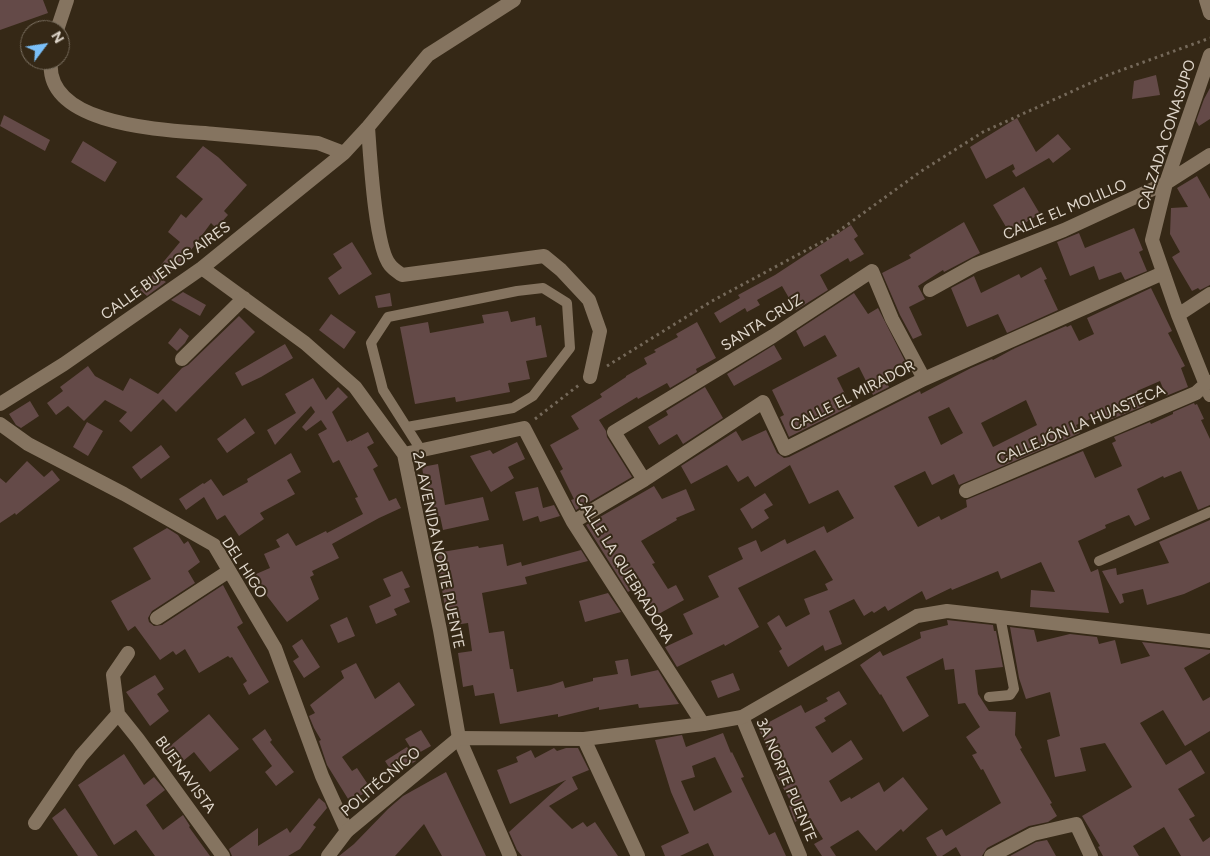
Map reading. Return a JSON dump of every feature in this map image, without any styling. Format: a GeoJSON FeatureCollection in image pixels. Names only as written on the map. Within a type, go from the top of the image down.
{"type":"FeatureCollection","features":[{"type":"Feature","properties":{"kind":"street"},"geometry":{"type":"LineString","coordinates":[[60,20],[67,0]]}},
{"type":"Feature","properties":{"kind":"street","name":"CALLE BUENOS AIRES"},"geometry":{"type":"LineString","coordinates":[[0,404],[64,364],[202,268],[344,153],[428,55],[514,0]]}},
{"type":"Feature","properties":{"kind":"street"},"geometry":{"type":"LineString","coordinates":[[1206,0],[1210,13]]}},
{"type":"Feature","properties":{"kind":"street","name":"CALZADA CONASUPO"},"geometry":{"type":"LineString","coordinates":[[1209,387],[1178,315],[1152,240],[1166,183],[1210,55]]}},
{"type":"Feature","properties":{"kind":"street"},"geometry":{"type":"LineString","coordinates":[[50,70],[53,82],[67,101],[90,114],[136,127],[318,142],[344,153]]}},
{"type":"Feature","properties":{"kind":"street"},"geometry":{"type":"LineString","coordinates":[[368,127],[372,179],[381,246],[389,265],[402,275],[544,256],[561,270],[589,300],[600,331],[590,377]]}},
{"type":"Feature","properties":{"kind":"street","name":"CALLE EL MOLILLO"},"geometry":{"type":"LineString","coordinates":[[930,290],[975,265],[1064,230],[1166,183],[1210,155]]}},
{"type":"Feature","properties":{"kind":"street","name":"2A AVENIDA NORTE PUENTE"},"geometry":{"type":"LineString","coordinates":[[202,268],[305,343],[355,387],[404,454],[440,630],[459,738],[510,856]]}},
{"type":"Feature","properties":{"kind":"street","name":"SANTA CRUZ"},"geometry":{"type":"LineString","coordinates":[[644,480],[614,432],[773,336],[872,271],[892,319],[924,379]]}},
{"type":"Feature","properties":{"kind":"street","name":"CALLE EL MIRADOR"},"geometry":{"type":"LineString","coordinates":[[573,522],[644,480],[763,402],[785,449],[924,379],[1163,273]]}},
{"type":"Feature","properties":{"kind":"street"},"geometry":{"type":"LineString","coordinates":[[1178,315],[1210,294]]}},
{"type":"Feature","properties":{"kind":"street"},"geometry":{"type":"LineString","coordinates":[[182,360],[244,298]]}},
{"type":"Feature","properties":{"kind":"street","name":"CALLEJÓN LA HUASTECA"},"geometry":{"type":"LineString","coordinates":[[966,492],[1209,387]]}},
{"type":"Feature","properties":{"kind":"street","name":"DEL HIGO"},"geometry":{"type":"LineString","coordinates":[[0,424],[28,444],[124,494],[214,545],[276,648],[322,776],[347,831]]}},
{"type":"Feature","properties":{"kind":"street"},"geometry":{"type":"LineString","coordinates":[[404,454],[524,428]]}},
{"type":"Feature","properties":{"kind":"street","name":"CALLE LA QUEBRADORA"},"geometry":{"type":"LineString","coordinates":[[524,428],[573,522],[703,724]]}},
{"type":"Feature","properties":{"kind":"street"},"geometry":{"type":"LineString","coordinates":[[157,618],[229,572]]}},
{"type":"Feature","properties":{"kind":"street"},"geometry":{"type":"LineString","coordinates":[[459,738],[584,739],[703,724],[742,717],[917,616],[947,611],[1210,641]]}},
{"type":"Feature","properties":{"kind":"street"},"geometry":{"type":"LineString","coordinates":[[35,823],[81,756],[118,714],[114,675],[128,653]]}},
{"type":"Feature","properties":{"kind":"street","name":"BUENAVISTA"},"geometry":{"type":"LineString","coordinates":[[118,714],[138,738],[223,856]]}},
{"type":"Feature","properties":{"kind":"street","name":"3A NORTE PUENTE"},"geometry":{"type":"LineString","coordinates":[[742,717],[800,856]]}},
{"type":"Feature","properties":{"kind":"street","name":"POLITÉCNICO"},"geometry":{"type":"LineString","coordinates":[[328,856],[347,831],[459,738]]}},
{"type":"Feature","properties":{"kind":"street"},"geometry":{"type":"LineString","coordinates":[[584,739],[638,856]]}},
{"type":"Feature","properties":{"kind":"street"},"geometry":{"type":"LineString","coordinates":[[991,856],[1033,834],[1076,824],[1091,856]]}},
{"type":"Feature","properties":{"kind":"lane"},"geometry":{"type":"LineString","coordinates":[[407,427],[513,408],[533,396],[570,348],[567,303],[543,288],[517,291],[388,317],[371,343],[383,390],[421,450]]}},
{"type":"Feature","properties":{"kind":"lane"},"geometry":{"type":"LineString","coordinates":[[1099,561],[1210,512]]}},
{"type":"Feature","properties":{"kind":"lane"},"geometry":{"type":"LineString","coordinates":[[989,697],[1010,695],[1014,690],[1000,616]]}},
{"type":"Feature","properties":{"kind":"path"},"geometry":{"type":"LineString","coordinates":[[524,428],[590,377],[712,301],[829,238],[920,172],[982,132],[1108,75],[1210,38]]}},
{"type":"Feature","properties":{"kind":"building"},"geometry":{"type":"Polygon","coordinates":[[[0,0],[43,0],[48,13],[28,20],[20,20],[20,23],[0,30],[0,0]]]}},
{"type":"Feature","properties":{"kind":"building"},"geometry":{"type":"Polygon","coordinates":[[[1156,75],[1160,95],[1132,99],[1134,81],[1156,75]]]}},
{"type":"Feature","properties":{"kind":"building"},"geometry":{"type":"Polygon","coordinates":[[[1210,88],[1210,119],[1199,126],[1196,121],[1210,88]]]}},
{"type":"Feature","properties":{"kind":"building"},"geometry":{"type":"Polygon","coordinates":[[[4,115],[50,140],[45,151],[0,126],[4,115]]]}},
{"type":"Feature","properties":{"kind":"building"},"geometry":{"type":"Polygon","coordinates":[[[1017,118],[1036,152],[1058,134],[1071,149],[1053,163],[1049,158],[1016,177],[1012,171],[1015,169],[1013,164],[986,179],[970,147],[1017,118]]]}},
{"type":"Feature","properties":{"kind":"building"},"geometry":{"type":"Polygon","coordinates":[[[83,141],[117,162],[105,182],[71,162],[83,141]]]}},
{"type":"Feature","properties":{"kind":"building"},"geometry":{"type":"Polygon","coordinates":[[[203,146],[218,157],[247,185],[224,211],[228,215],[216,228],[211,223],[191,250],[163,280],[166,282],[147,296],[140,290],[180,242],[168,232],[181,214],[186,218],[203,199],[176,177],[203,146]]]}},
{"type":"Feature","properties":{"kind":"building"},"geometry":{"type":"Polygon","coordinates":[[[1197,176],[1210,199],[1210,285],[1200,290],[1198,288],[1192,291],[1172,257],[1180,252],[1170,234],[1171,208],[1188,207],[1177,188],[1197,176]]]}},
{"type":"Feature","properties":{"kind":"building"},"geometry":{"type":"Polygon","coordinates":[[[1024,187],[1040,214],[1009,232],[993,205],[1024,187]]]}},
{"type":"Feature","properties":{"kind":"building"},"geometry":{"type":"Polygon","coordinates":[[[964,222],[980,253],[944,272],[943,270],[918,286],[925,299],[909,307],[922,335],[913,339],[900,315],[882,273],[911,258],[909,255],[964,222]]]}},
{"type":"Feature","properties":{"kind":"building"},"geometry":{"type":"Polygon","coordinates":[[[851,225],[858,236],[854,239],[864,254],[850,262],[848,258],[820,275],[828,290],[796,310],[782,286],[757,300],[760,305],[747,312],[745,308],[720,323],[714,313],[740,298],[738,295],[775,275],[851,225]]]}},
{"type":"Feature","properties":{"kind":"building"},"geometry":{"type":"Polygon","coordinates":[[[1134,228],[1143,250],[1139,252],[1147,271],[1125,280],[1121,272],[1099,280],[1094,266],[1070,276],[1057,242],[1079,233],[1085,248],[1134,228]]]}},
{"type":"Feature","properties":{"kind":"building"},"geometry":{"type":"Polygon","coordinates":[[[352,242],[372,274],[339,295],[328,278],[342,268],[333,254],[352,242]]]}},
{"type":"Feature","properties":{"kind":"building"},"geometry":{"type":"Polygon","coordinates":[[[1041,267],[1047,279],[1044,280],[1058,310],[1007,333],[998,314],[967,327],[951,288],[974,276],[981,293],[1019,274],[1021,278],[1041,267]]]}},
{"type":"Feature","properties":{"kind":"building"},"geometry":{"type":"Polygon","coordinates":[[[1151,288],[1172,331],[1168,333],[1185,366],[1181,368],[1188,387],[1166,396],[1160,381],[1137,391],[1144,406],[1107,421],[1104,413],[1076,425],[1080,433],[959,485],[954,474],[932,485],[925,471],[894,486],[918,527],[939,516],[941,520],[967,507],[966,500],[1083,451],[1095,478],[1122,466],[1112,443],[1116,441],[1114,437],[1150,422],[1151,424],[1194,403],[1195,405],[1197,404],[1204,419],[1201,420],[1210,439],[1210,505],[1198,510],[1181,471],[1164,478],[1163,476],[1137,489],[1150,519],[1135,526],[1129,515],[1105,525],[1106,528],[1078,541],[1091,572],[1098,569],[1109,613],[1030,607],[1031,590],[1055,592],[1041,562],[1001,579],[998,571],[952,590],[951,588],[926,600],[922,591],[888,611],[885,606],[874,613],[872,611],[864,616],[854,599],[829,611],[842,644],[825,651],[823,645],[788,667],[779,651],[782,649],[767,623],[779,615],[786,627],[810,614],[804,599],[828,590],[825,584],[833,580],[815,550],[738,588],[759,627],[725,646],[724,644],[677,667],[665,647],[693,634],[683,614],[719,597],[708,576],[743,559],[738,548],[756,540],[761,552],[785,539],[787,544],[824,526],[827,533],[854,518],[838,490],[809,504],[790,465],[755,487],[748,476],[738,482],[727,465],[691,484],[681,466],[736,431],[742,441],[766,430],[777,453],[784,458],[789,457],[920,391],[921,394],[971,368],[993,360],[1015,348],[1066,326],[1071,325],[1079,341],[1094,334],[1087,318],[1151,288]],[[1026,400],[981,423],[993,447],[1037,425],[1026,400]],[[949,407],[928,417],[941,445],[963,433],[949,407]]]}},
{"type":"Feature","properties":{"kind":"building"},"geometry":{"type":"Polygon","coordinates":[[[183,292],[206,305],[200,316],[171,300],[183,292]]]}},
{"type":"Feature","properties":{"kind":"building"},"geometry":{"type":"Polygon","coordinates":[[[390,293],[392,306],[378,308],[375,296],[390,293]]]}},
{"type":"Feature","properties":{"kind":"building"},"geometry":{"type":"Polygon","coordinates":[[[854,293],[868,314],[878,308],[906,363],[895,369],[898,375],[886,381],[889,387],[873,395],[859,367],[837,378],[851,406],[789,437],[780,417],[784,415],[772,390],[837,356],[825,335],[804,347],[796,331],[854,293]]]}},
{"type":"Feature","properties":{"kind":"building"},"geometry":{"type":"Polygon","coordinates":[[[508,311],[511,322],[535,317],[536,326],[541,325],[547,357],[526,361],[530,379],[508,383],[510,392],[456,402],[455,397],[415,404],[400,327],[428,322],[430,333],[484,323],[482,315],[508,311]]]}},
{"type":"Feature","properties":{"kind":"building"},"geometry":{"type":"Polygon","coordinates":[[[331,314],[356,332],[344,349],[319,330],[331,314]]]}},
{"type":"Feature","properties":{"kind":"building"},"geometry":{"type":"Polygon","coordinates":[[[239,316],[255,332],[176,412],[163,399],[131,432],[119,421],[127,412],[105,400],[84,421],[68,406],[56,415],[47,403],[63,391],[60,387],[88,366],[95,376],[123,391],[130,378],[158,394],[182,368],[188,365],[239,316]]]}},
{"type":"Feature","properties":{"kind":"building"},"geometry":{"type":"Polygon","coordinates":[[[697,322],[716,358],[696,369],[697,372],[670,388],[667,383],[638,399],[637,397],[599,420],[606,431],[607,437],[632,477],[576,510],[571,500],[574,499],[560,471],[563,469],[550,445],[579,429],[571,416],[602,397],[600,394],[626,376],[647,364],[644,358],[656,352],[654,350],[678,337],[676,334],[697,322]]]}},
{"type":"Feature","properties":{"kind":"building"},"geometry":{"type":"Polygon","coordinates":[[[180,328],[189,336],[177,351],[168,343],[180,328]]]}},
{"type":"Feature","properties":{"kind":"building"},"geometry":{"type":"Polygon","coordinates":[[[285,344],[293,358],[242,386],[235,373],[285,344]]]}},
{"type":"Feature","properties":{"kind":"building"},"geometry":{"type":"Polygon","coordinates":[[[774,345],[782,359],[734,386],[727,374],[774,345]]]}},
{"type":"Feature","properties":{"kind":"building"},"geometry":{"type":"Polygon","coordinates":[[[313,378],[326,400],[338,387],[348,397],[332,412],[347,442],[368,432],[374,443],[367,447],[378,466],[373,469],[389,501],[396,498],[401,508],[332,544],[339,558],[312,571],[314,575],[310,577],[319,599],[287,622],[267,596],[256,574],[270,568],[264,554],[280,547],[276,540],[288,533],[296,546],[326,531],[327,533],[363,514],[355,498],[358,497],[339,460],[333,463],[318,434],[327,429],[321,420],[306,431],[302,427],[315,412],[311,406],[275,445],[267,430],[296,413],[285,394],[313,378]]]}},
{"type":"Feature","properties":{"kind":"building"},"geometry":{"type":"Polygon","coordinates":[[[705,387],[723,418],[683,444],[677,434],[659,445],[648,427],[668,415],[666,411],[705,387]]]}},
{"type":"Feature","properties":{"kind":"building"},"geometry":{"type":"Polygon","coordinates":[[[30,401],[39,416],[21,428],[16,425],[9,414],[30,401]]]}},
{"type":"Feature","properties":{"kind":"building"},"geometry":{"type":"Polygon","coordinates":[[[245,418],[255,433],[227,453],[217,439],[245,418]]]}},
{"type":"Feature","properties":{"kind":"building"},"geometry":{"type":"Polygon","coordinates":[[[87,422],[103,431],[88,456],[73,447],[87,422]]]}},
{"type":"Feature","properties":{"kind":"building"},"geometry":{"type":"Polygon","coordinates":[[[517,442],[525,459],[508,467],[514,478],[491,492],[470,456],[490,450],[493,454],[517,442]]]}},
{"type":"Feature","properties":{"kind":"building"},"geometry":{"type":"Polygon","coordinates":[[[161,445],[170,457],[141,479],[132,467],[161,445]]]}},
{"type":"Feature","properties":{"kind":"building"},"geometry":{"type":"Polygon","coordinates":[[[291,453],[301,472],[287,480],[295,494],[260,513],[264,519],[239,536],[225,515],[217,520],[204,497],[186,510],[179,499],[211,479],[223,496],[248,482],[247,479],[291,453]]]}},
{"type":"Feature","properties":{"kind":"building"},"geometry":{"type":"Polygon","coordinates":[[[27,461],[44,477],[52,470],[60,480],[16,515],[15,513],[0,523],[0,478],[6,483],[27,461]]]}},
{"type":"Feature","properties":{"kind":"building"},"geometry":{"type":"Polygon","coordinates":[[[438,464],[445,505],[483,497],[489,520],[443,530],[440,516],[430,518],[422,467],[438,464]]]}},
{"type":"Feature","properties":{"kind":"building"},"geometry":{"type":"Polygon","coordinates":[[[654,486],[662,499],[686,489],[695,510],[676,518],[677,520],[641,541],[655,563],[652,564],[668,589],[676,585],[684,600],[655,616],[638,586],[628,592],[586,525],[654,486]]]}},
{"type":"Feature","properties":{"kind":"building"},"geometry":{"type":"Polygon","coordinates":[[[538,487],[543,508],[554,505],[560,516],[540,522],[538,516],[523,521],[515,492],[538,487]]]}},
{"type":"Feature","properties":{"kind":"building"},"geometry":{"type":"Polygon","coordinates":[[[765,493],[773,505],[764,510],[769,518],[752,529],[740,509],[765,493]]]}},
{"type":"Feature","properties":{"kind":"building"},"geometry":{"type":"Polygon","coordinates":[[[1210,520],[1210,582],[1184,594],[1147,605],[1143,589],[1122,594],[1124,602],[1120,604],[1102,571],[1116,568],[1117,575],[1169,563],[1159,542],[1210,520]]]}},
{"type":"Feature","properties":{"kind":"building"},"geometry":{"type":"Polygon","coordinates":[[[167,528],[178,535],[184,544],[188,541],[200,562],[188,571],[195,583],[152,611],[148,618],[149,622],[154,626],[162,625],[223,585],[243,623],[237,627],[269,682],[249,695],[243,684],[247,681],[232,657],[228,656],[199,673],[185,649],[176,655],[173,651],[160,660],[135,626],[128,631],[111,601],[151,579],[133,548],[167,528]]]}},
{"type":"Feature","properties":{"kind":"building"},"geometry":{"type":"Polygon","coordinates":[[[503,544],[507,566],[521,562],[522,566],[581,550],[588,561],[525,577],[527,584],[482,593],[489,633],[504,631],[510,669],[513,669],[517,692],[563,681],[565,688],[593,681],[593,678],[618,674],[615,661],[628,659],[631,676],[658,670],[679,704],[639,708],[638,704],[599,710],[599,707],[558,717],[558,714],[500,724],[494,693],[475,696],[473,685],[463,687],[458,653],[472,651],[468,623],[448,626],[436,553],[503,544]]]}},
{"type":"Feature","properties":{"kind":"building"},"geometry":{"type":"Polygon","coordinates":[[[402,571],[410,587],[404,589],[410,602],[394,609],[397,615],[376,624],[369,606],[391,596],[383,579],[402,571]]]}},
{"type":"Feature","properties":{"kind":"building"},"geometry":{"type":"Polygon","coordinates":[[[608,593],[621,612],[585,622],[579,601],[608,593]]]}},
{"type":"Feature","properties":{"kind":"building"},"geometry":{"type":"Polygon","coordinates":[[[347,617],[355,636],[338,643],[330,625],[347,617]]]}},
{"type":"Feature","properties":{"kind":"building"},"geometry":{"type":"Polygon","coordinates":[[[947,620],[993,625],[994,631],[996,631],[1003,667],[975,670],[978,694],[989,711],[1016,712],[1015,735],[1022,748],[1020,749],[1052,803],[1050,804],[1057,816],[1048,822],[1029,826],[987,848],[982,856],[961,856],[956,847],[942,856],[937,856],[926,838],[942,829],[946,836],[1001,803],[983,769],[981,770],[972,755],[977,753],[966,737],[980,727],[965,703],[958,704],[954,669],[945,670],[943,658],[906,677],[929,716],[903,732],[881,694],[860,665],[880,651],[883,656],[921,638],[920,632],[948,625],[947,620]]]}},
{"type":"Feature","properties":{"kind":"building"},"geometry":{"type":"Polygon","coordinates":[[[1010,627],[1034,630],[1037,642],[1070,634],[1097,637],[1099,644],[1115,640],[1121,664],[1150,656],[1142,642],[1210,650],[1210,653],[1184,668],[1203,701],[1210,697],[1210,731],[1185,746],[1163,710],[1140,723],[1166,765],[1191,750],[1205,773],[1178,789],[1195,816],[1189,819],[1203,842],[1210,837],[1210,856],[1181,856],[1164,827],[1133,846],[1139,856],[1103,856],[1098,847],[1100,846],[1082,816],[1132,787],[1105,743],[1080,748],[1086,771],[1055,777],[1047,740],[1060,736],[1050,692],[1026,699],[1019,678],[1010,627]]]}},
{"type":"Feature","properties":{"kind":"building"},"geometry":{"type":"Polygon","coordinates":[[[302,639],[320,667],[304,678],[293,661],[299,657],[292,646],[302,639]]]}},
{"type":"Feature","properties":{"kind":"building"},"geometry":{"type":"Polygon","coordinates":[[[356,663],[375,699],[399,682],[415,705],[342,757],[352,771],[357,768],[371,789],[350,802],[327,765],[319,741],[321,740],[309,716],[315,713],[310,705],[344,678],[341,671],[356,663]]]}},
{"type":"Feature","properties":{"kind":"building"},"geometry":{"type":"Polygon","coordinates":[[[733,673],[740,690],[718,698],[711,681],[733,673]]]}},
{"type":"Feature","properties":{"kind":"building"},"geometry":{"type":"Polygon","coordinates":[[[155,675],[164,689],[157,694],[169,711],[150,726],[126,692],[155,675]]]}},
{"type":"Feature","properties":{"kind":"building"},"geometry":{"type":"Polygon","coordinates":[[[839,691],[847,704],[824,718],[826,721],[815,727],[832,753],[851,740],[863,759],[829,781],[841,802],[850,797],[851,799],[879,782],[884,792],[903,777],[928,809],[903,832],[901,829],[876,851],[858,830],[830,847],[836,856],[822,856],[814,844],[823,839],[810,818],[806,820],[804,817],[795,822],[789,806],[792,804],[776,775],[781,772],[758,728],[801,705],[805,713],[828,701],[826,698],[839,691]]]}},
{"type":"Feature","properties":{"kind":"building"},"geometry":{"type":"Polygon","coordinates":[[[209,714],[239,749],[210,772],[194,752],[177,766],[164,751],[209,714]]]}},
{"type":"Feature","properties":{"kind":"building"},"geometry":{"type":"Polygon","coordinates":[[[265,729],[272,740],[270,742],[294,772],[276,786],[265,772],[272,766],[252,739],[265,729]]]}},
{"type":"Feature","properties":{"kind":"building"},"geometry":{"type":"Polygon","coordinates":[[[421,730],[431,746],[415,755],[405,739],[421,730]]]}},
{"type":"Feature","properties":{"kind":"building"},"geometry":{"type":"Polygon","coordinates":[[[723,733],[744,777],[741,778],[769,835],[775,832],[786,856],[714,856],[708,843],[680,856],[665,856],[661,846],[689,833],[671,792],[655,740],[682,735],[686,747],[723,733]],[[715,757],[692,766],[695,777],[681,781],[694,811],[732,792],[715,757]]]}},
{"type":"Feature","properties":{"kind":"building"},"geometry":{"type":"Polygon","coordinates":[[[407,747],[416,761],[394,775],[385,761],[407,747]]]}},
{"type":"Feature","properties":{"kind":"building"},"geometry":{"type":"Polygon","coordinates":[[[554,748],[557,751],[566,748],[578,748],[589,770],[572,777],[578,789],[549,806],[572,829],[583,822],[587,827],[595,822],[618,856],[522,856],[517,850],[509,832],[566,780],[510,804],[497,770],[518,762],[516,757],[531,750],[535,758],[554,748]]]}},
{"type":"Feature","properties":{"kind":"building"},"geometry":{"type":"Polygon","coordinates":[[[124,754],[144,785],[154,777],[165,790],[146,805],[163,830],[183,815],[189,827],[210,856],[155,856],[136,830],[114,845],[78,785],[124,754]]]}},
{"type":"Feature","properties":{"kind":"building"},"geometry":{"type":"Polygon","coordinates":[[[446,772],[486,856],[442,856],[424,824],[395,856],[339,856],[354,844],[403,796],[446,772]]]}},
{"type":"Feature","properties":{"kind":"building"},"geometry":{"type":"Polygon","coordinates":[[[319,798],[325,803],[327,808],[313,825],[316,827],[300,849],[288,856],[232,856],[229,849],[258,828],[258,846],[287,828],[290,833],[319,798]]]}},
{"type":"Feature","properties":{"kind":"building"},"geometry":{"type":"Polygon","coordinates":[[[65,808],[98,856],[78,856],[52,818],[65,808]]]}},
{"type":"Feature","properties":{"kind":"building"},"geometry":{"type":"Polygon","coordinates":[[[1047,840],[1056,856],[1010,856],[1036,842],[1047,840]]]}}]}
